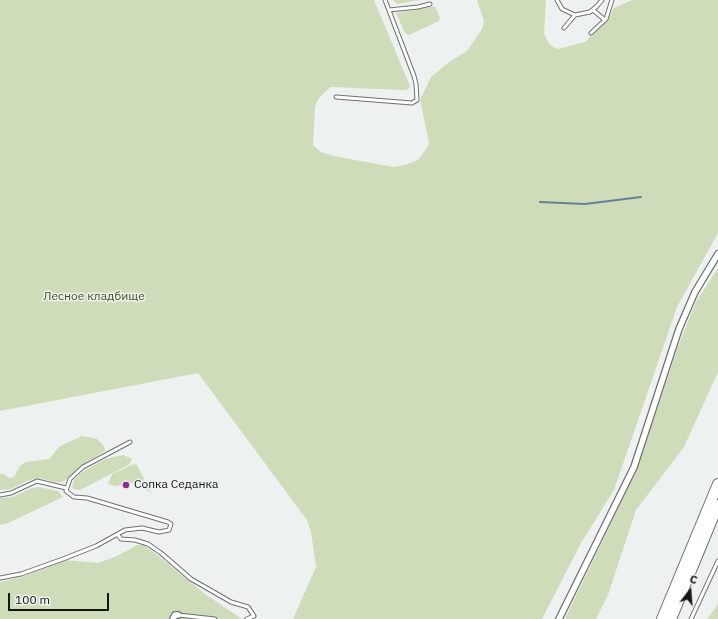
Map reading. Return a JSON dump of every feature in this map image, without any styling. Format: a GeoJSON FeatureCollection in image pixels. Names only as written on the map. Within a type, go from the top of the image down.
{"type":"FeatureCollection","features":[{"type":"Feature","properties":{"kind":"highway"},"geometry":{"type":"LineString","coordinates":[[662,619],[718,484]]}},
{"type":"Feature","properties":{"kind":"highway"},"geometry":{"type":"LineString","coordinates":[[671,619],[718,505]]}},
{"type":"Feature","properties":{"kind":"street"},"geometry":{"type":"LineString","coordinates":[[559,619],[634,467],[679,329],[695,292],[718,254]]}},
{"type":"Feature","properties":{"kind":"street"},"geometry":{"type":"LineString","coordinates":[[173,619],[175,615],[178,615]]}},
{"type":"Feature","properties":{"kind":"lane"},"geometry":{"type":"LineString","coordinates":[[336,96],[412,103],[417,100],[414,76],[384,0]]}},
{"type":"Feature","properties":{"kind":"lane"},"geometry":{"type":"LineString","coordinates":[[557,0],[562,9],[576,15]]}},
{"type":"Feature","properties":{"kind":"lane"},"geometry":{"type":"LineString","coordinates":[[564,28],[576,15],[593,10],[602,0]]}},
{"type":"Feature","properties":{"kind":"lane"},"geometry":{"type":"LineString","coordinates":[[591,32],[605,20],[612,0]]}},
{"type":"Feature","properties":{"kind":"lane"},"geometry":{"type":"LineString","coordinates":[[389,10],[418,7],[430,4]]}},
{"type":"Feature","properties":{"kind":"lane"},"geometry":{"type":"LineString","coordinates":[[593,10],[605,20]]}},
{"type":"Feature","properties":{"kind":"lane"},"geometry":{"type":"LineString","coordinates":[[66,488],[70,479],[83,467],[130,442]]}},
{"type":"Feature","properties":{"kind":"lane"},"geometry":{"type":"LineString","coordinates":[[0,495],[11,493],[37,481],[66,488],[70,496],[87,498],[168,522],[171,528],[169,530],[159,532],[142,528],[130,528],[121,531],[118,535],[96,546],[63,559],[21,574],[0,578]]}},
{"type":"Feature","properties":{"kind":"lane"},"geometry":{"type":"LineString","coordinates":[[118,535],[121,540],[135,540],[148,544],[161,553],[191,579],[231,602],[248,607],[254,616],[247,619]]}},
{"type":"Feature","properties":{"kind":"lane"},"geometry":{"type":"LineString","coordinates":[[690,619],[718,561]]}},
{"type":"Feature","properties":{"kind":"lane"},"geometry":{"type":"LineString","coordinates":[[178,615],[215,619]]}},
{"type":"Feature","properties":{"kind":"green space","name":"Лесное кладбище"},"geometry":{"type":"Polygon","coordinates":[[[0,0],[374,0],[410,86],[407,90],[331,87],[319,98],[315,106],[313,145],[321,152],[334,156],[393,167],[405,165],[418,160],[428,146],[429,142],[420,100],[431,77],[449,62],[467,51],[482,29],[484,21],[477,0],[546,0],[544,34],[550,45],[558,49],[585,42],[607,21],[614,8],[632,0],[718,0],[718,233],[677,307],[614,490],[581,543],[542,619],[293,619],[316,567],[311,532],[307,520],[198,373],[0,411],[0,0]]]}},
{"type":"Feature","properties":{"kind":"green space"},"geometry":{"type":"Polygon","coordinates":[[[393,0],[420,0],[397,4],[393,0]]]}},
{"type":"Feature","properties":{"kind":"green space"},"geometry":{"type":"Polygon","coordinates":[[[435,6],[440,18],[439,21],[409,35],[405,33],[396,13],[435,6]]]}},
{"type":"Feature","properties":{"kind":"green space"},"geometry":{"type":"Polygon","coordinates":[[[718,268],[718,372],[684,447],[636,510],[608,595],[596,619],[565,619],[637,469],[679,344],[696,302],[718,268]]]}},
{"type":"Feature","properties":{"kind":"green space"},"geometry":{"type":"Polygon","coordinates":[[[82,436],[97,439],[104,446],[105,451],[82,465],[63,482],[55,482],[39,478],[29,480],[11,489],[0,490],[0,474],[4,474],[9,478],[14,477],[20,466],[25,462],[49,459],[60,446],[82,436]]]}},
{"type":"Feature","properties":{"kind":"green space"},"geometry":{"type":"Polygon","coordinates":[[[123,455],[132,459],[130,464],[80,490],[73,489],[72,486],[75,479],[84,471],[105,459],[123,455]]]}},
{"type":"Feature","properties":{"kind":"green space"},"geometry":{"type":"Polygon","coordinates":[[[134,464],[137,465],[151,493],[137,482],[115,486],[108,484],[112,474],[134,464]]]}},
{"type":"Feature","properties":{"kind":"green space"},"geometry":{"type":"Polygon","coordinates":[[[39,487],[58,491],[63,497],[8,523],[0,525],[0,498],[12,497],[32,488],[39,487]]]}},
{"type":"Feature","properties":{"kind":"green space"},"geometry":{"type":"Polygon","coordinates":[[[137,545],[143,545],[150,549],[205,594],[242,619],[0,619],[0,582],[22,577],[65,560],[98,563],[115,557],[137,545]]]}},
{"type":"Feature","properties":{"kind":"green space"},"geometry":{"type":"Polygon","coordinates":[[[718,604],[718,619],[707,619],[718,604]]]}},
{"type":"Feature","properties":{"kind":"waterway"},"geometry":{"type":"LineString","coordinates":[[540,202],[585,204],[641,197]]}},
{"type":"Feature","properties":{"kind":"place","name":"Сопка Седанка"},"geometry":{"type":"Point","coordinates":[126,485]}}]}
